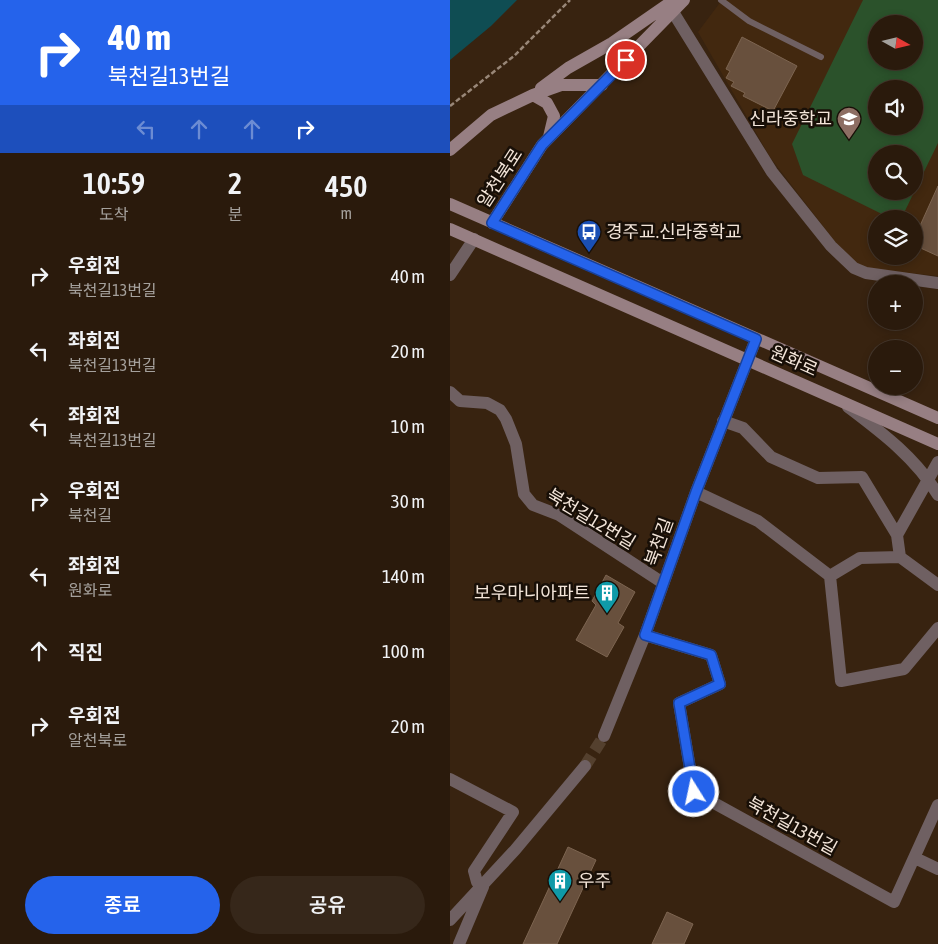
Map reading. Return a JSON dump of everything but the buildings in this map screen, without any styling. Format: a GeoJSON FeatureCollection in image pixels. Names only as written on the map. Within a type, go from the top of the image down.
{"type":"FeatureCollection","features":[{"type":"Feature","properties":{"kind":"main road","name":"알천북로"},"geometry":{"type":"LineString","coordinates":[[492,223],[542,145],[602,85],[674,6],[684,0]]}},
{"type":"Feature","properties":{"kind":"main road"},"geometry":{"type":"LineString","coordinates":[[534,95],[568,68],[674,6]]}},
{"type":"Feature","properties":{"kind":"main road"},"geometry":{"type":"LineString","coordinates":[[450,150],[490,115],[534,95],[562,85],[602,85]]}},
{"type":"Feature","properties":{"kind":"main road"},"geometry":{"type":"LineString","coordinates":[[534,95],[547,103],[554,116],[549,138]]}},
{"type":"Feature","properties":{"kind":"main road","name":"원화로"},"geometry":{"type":"LineString","coordinates":[[450,204],[537,244],[938,418]]}},
{"type":"Feature","properties":{"kind":"main road","name":"원화로"},"geometry":{"type":"LineString","coordinates":[[450,229],[938,444]]}},
{"type":"Feature","properties":{"kind":"street"},"geometry":{"type":"LineString","coordinates":[[674,6],[772,172],[831,246],[854,268],[866,273],[938,283]]}},
{"type":"Feature","properties":{"kind":"street"},"geometry":{"type":"LineString","coordinates":[[450,275],[474,239]]}},
{"type":"Feature","properties":{"kind":"street","name":"북천길"},"geometry":{"type":"LineString","coordinates":[[604,736],[645,635],[696,492],[756,339]]}},
{"type":"Feature","properties":{"kind":"street","name":"북천길12번길"},"geometry":{"type":"LineString","coordinates":[[450,392],[460,400],[487,403],[500,410],[506,419],[516,444],[524,494],[533,505],[559,515],[663,584]]}},
{"type":"Feature","properties":{"kind":"street"},"geometry":{"type":"LineString","coordinates":[[841,401],[890,439],[928,479],[938,495]]}},
{"type":"Feature","properties":{"kind":"street"},"geometry":{"type":"LineString","coordinates":[[723,421],[743,428],[771,457],[818,478],[862,477],[896,534],[900,557]]}},
{"type":"Feature","properties":{"kind":"street"},"geometry":{"type":"LineString","coordinates":[[896,534],[938,462]]}},
{"type":"Feature","properties":{"kind":"street"},"geometry":{"type":"LineString","coordinates":[[696,492],[758,521],[830,576],[842,681],[904,669],[938,628]]}},
{"type":"Feature","properties":{"kind":"street"},"geometry":{"type":"LineString","coordinates":[[830,576],[860,558],[900,557],[938,585]]}},
{"type":"Feature","properties":{"kind":"street","name":"북천길13번길"},"geometry":{"type":"LineString","coordinates":[[645,635],[711,655],[718,676],[720,684],[679,703],[694,792],[894,902],[915,858]]}},
{"type":"Feature","properties":{"kind":"street"},"geometry":{"type":"LineString","coordinates":[[450,920],[482,887],[585,766]]}},
{"type":"Feature","properties":{"kind":"street"},"geometry":{"type":"LineString","coordinates":[[450,778],[513,812],[474,871],[477,882],[482,887]]}},
{"type":"Feature","properties":{"kind":"street"},"geometry":{"type":"LineString","coordinates":[[938,805],[915,858],[938,869]]}},
{"type":"Feature","properties":{"kind":"street"},"geometry":{"type":"LineString","coordinates":[[459,944],[482,887]]}},
{"type":"Feature","properties":{"kind":"lane"},"geometry":{"type":"LineString","coordinates":[[721,0],[749,21],[821,57]]}},
{"type":"Feature","properties":{"kind":"path"},"geometry":{"type":"LineString","coordinates":[[450,106],[514,56],[570,0]]}},
{"type":"Feature","properties":{"kind":"shaded area","name":"신라중학교"},"geometry":{"type":"Polygon","coordinates":[[[722,0],[938,0],[938,276],[862,268],[840,248],[770,157],[698,32],[722,0]]]}},
{"type":"Feature","properties":{"kind":"green space"},"geometry":{"type":"Polygon","coordinates":[[[863,0],[938,0],[938,143],[923,174],[923,145],[868,145],[868,200],[910,200],[905,210],[874,210],[803,175],[792,144],[863,0]]]}},
{"type":"Feature","properties":{"kind":"water"},"geometry":{"type":"Polygon","coordinates":[[[450,0],[517,0],[491,26],[450,60],[450,0]]]}},
{"type":"Feature","properties":{"kind":"tunnel"},"geometry":{"type":"LineString","coordinates":[[585,766],[604,736]]}},
{"type":"Feature","properties":{"kind":"place","name":"신라중학교"},"geometry":{"type":"Point","coordinates":[849,140]}},
{"type":"Feature","properties":{"kind":"place","name":"경주교.신라중학교"},"geometry":{"type":"Point","coordinates":[589,253]}},
{"type":"Feature","properties":{"kind":"place","name":"보우마니아파트"},"geometry":{"type":"Point","coordinates":[607,614]}},
{"type":"Feature","properties":{"kind":"place","name":"우주"},"geometry":{"type":"Point","coordinates":[560,902]}},
{"type":"Feature","properties":{"kind":"route"},"geometry":{"type":"LineString","coordinates":[[626,60],[542,145],[492,223],[756,339],[696,492],[645,635],[711,655],[720,684],[679,703],[694,792]]}}]}
